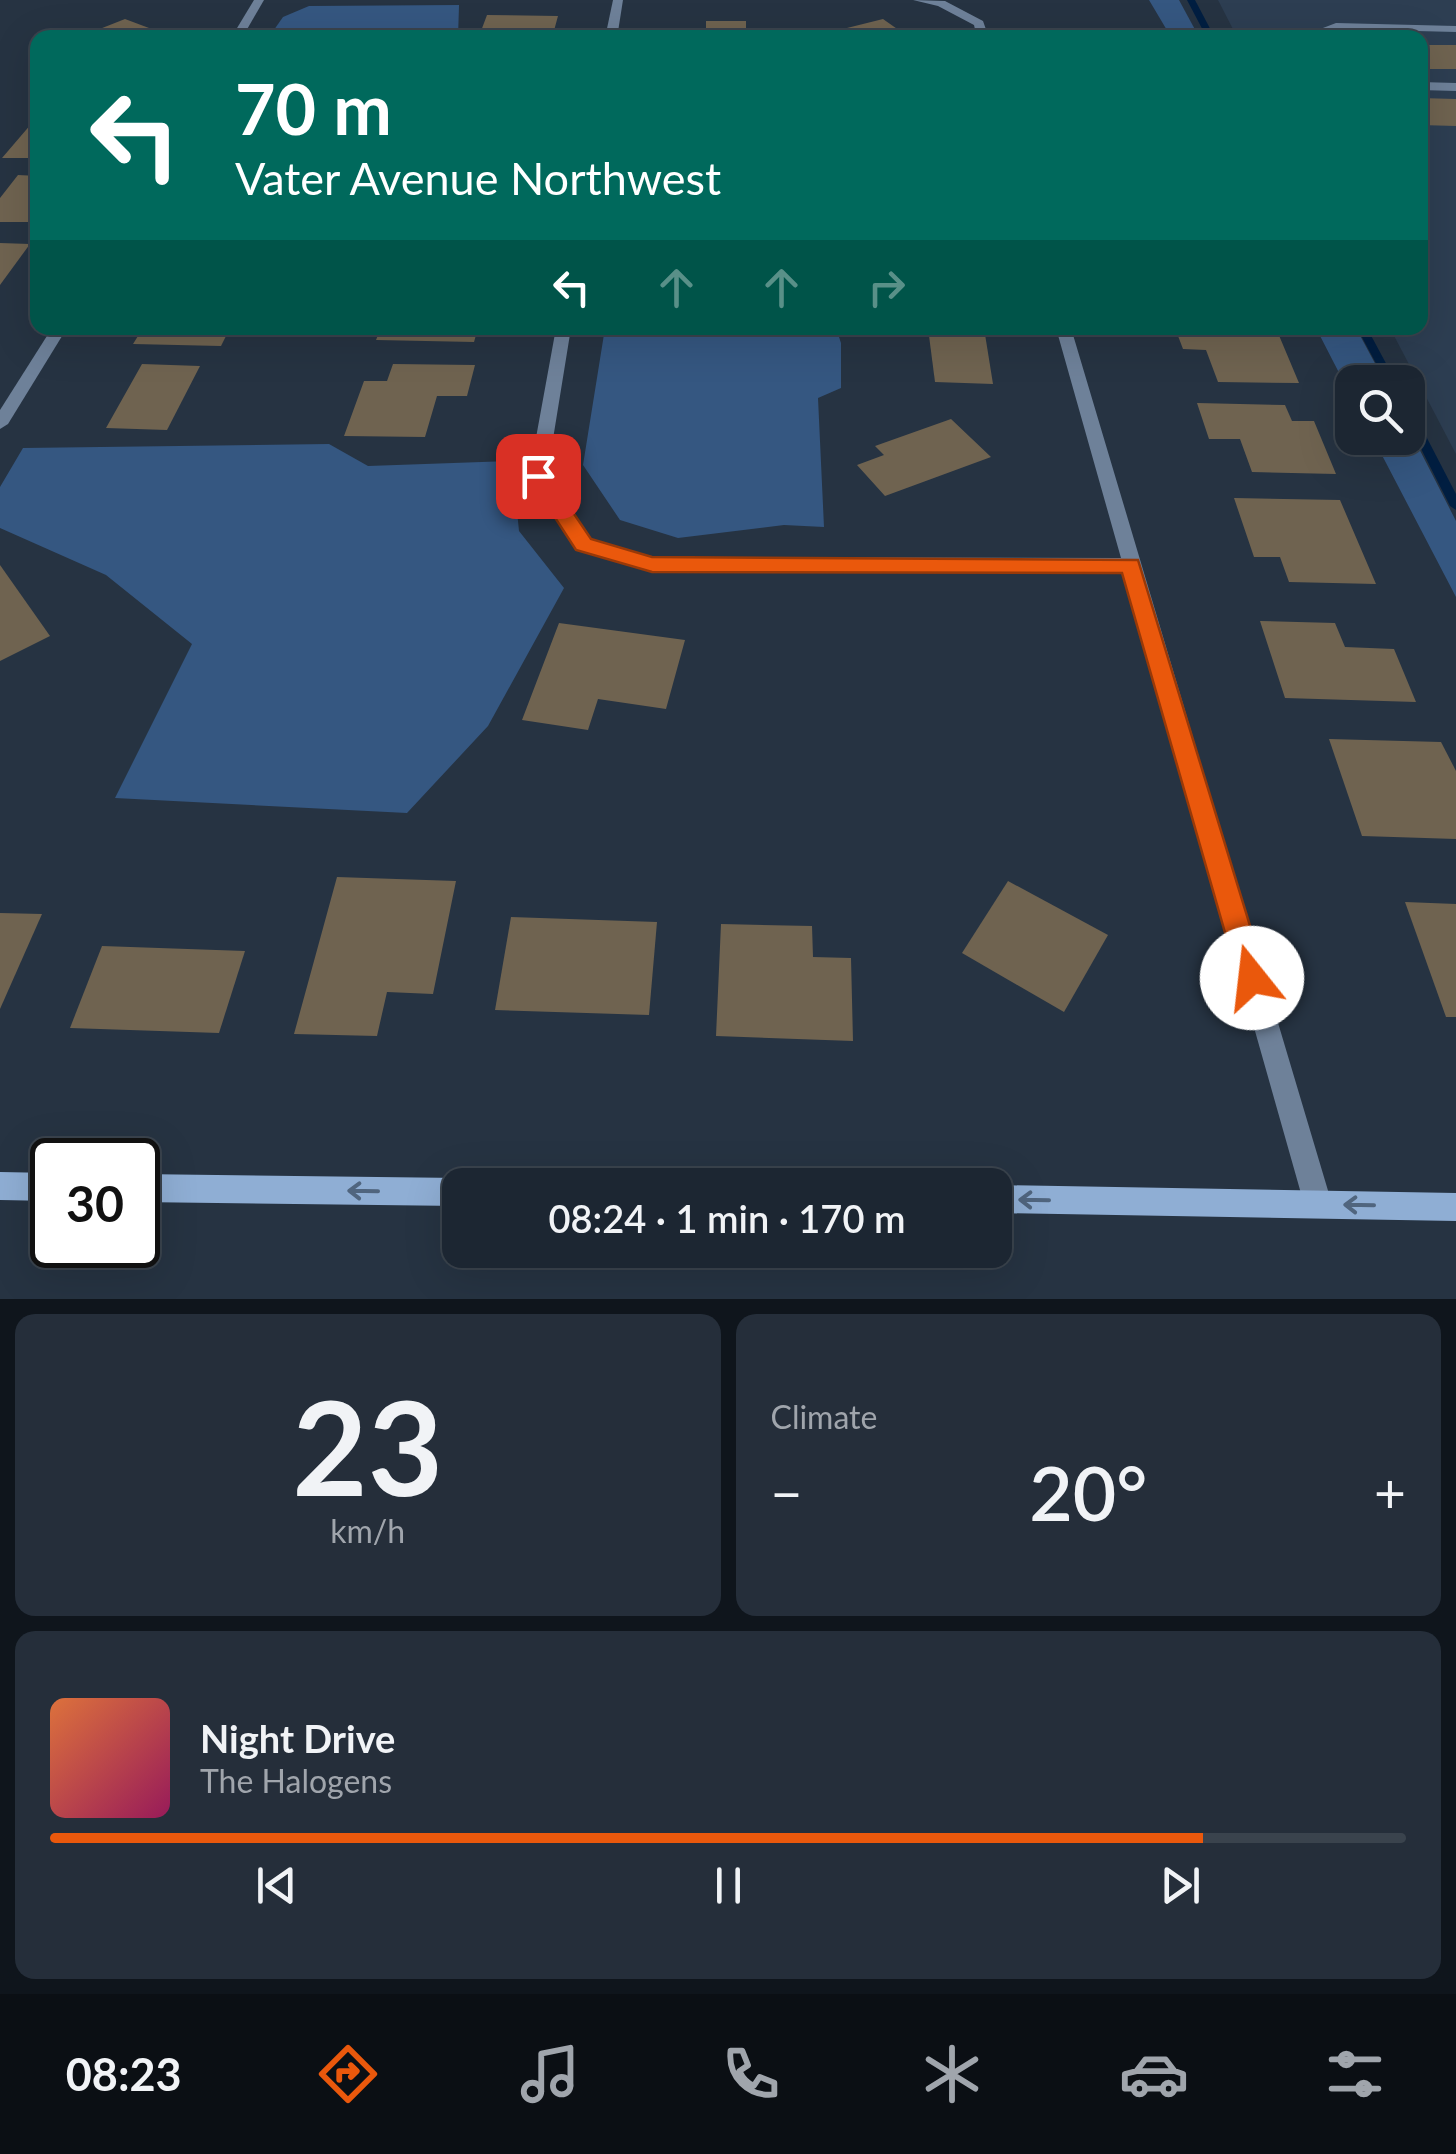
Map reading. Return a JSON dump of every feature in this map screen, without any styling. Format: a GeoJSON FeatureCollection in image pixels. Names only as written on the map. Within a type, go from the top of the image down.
{"type":"FeatureCollection","features":[{"type":"Feature","properties":{"kind":"street"},"geometry":{"type":"LineString","coordinates":[[241,30],[259,0]]}},
{"type":"Feature","properties":{"kind":"street"},"geometry":{"type":"LineString","coordinates":[[612,30],[618,0]]}},
{"type":"Feature","properties":{"kind":"street"},"geometry":{"type":"LineString","coordinates":[[918,0],[942,3],[980,23],[982,30]]}},
{"type":"Feature","properties":{"kind":"street"},"geometry":{"type":"LineString","coordinates":[[1325,30],[1336,26],[1456,30]]}},
{"type":"Feature","properties":{"kind":"street"},"geometry":{"type":"LineString","coordinates":[[1428,86],[1456,87]]}},
{"type":"Feature","properties":{"kind":"street"},"geometry":{"type":"LineString","coordinates":[[0,424],[55,335]]}},
{"type":"Feature","properties":{"kind":"street"},"geometry":{"type":"LineString","coordinates":[[561,335],[538,476],[583,544],[652,564],[1130,565]]}},
{"type":"Feature","properties":{"kind":"street"},"geometry":{"type":"LineString","coordinates":[[1066,335],[1318,1204]]}},
{"type":"Feature","properties":{"kind":"street"},"geometry":{"type":"LineString","coordinates":[[0,1186],[30,1187]]}},
{"type":"Feature","properties":{"kind":"street"},"geometry":{"type":"LineString","coordinates":[[160,1188],[442,1192]]}},
{"type":"Feature","properties":{"kind":"street"},"geometry":{"type":"LineString","coordinates":[[1012,1199],[1456,1207]]}},
{"type":"Feature","properties":{"kind":"shaded area"},"geometry":{"type":"Polygon","coordinates":[[[1149,0],[1179,0],[1195,30],[1167,30],[1149,0]]]}},
{"type":"Feature","properties":{"kind":"shaded area"},"geometry":{"type":"Polygon","coordinates":[[[1218,0],[1456,0],[1456,454],[1425,395],[1425,365],[1409,365],[1394,335],[1428,335],[1428,30],[1233,30],[1218,0]]]}},
{"type":"Feature","properties":{"kind":"shaded area"},"geometry":{"type":"Polygon","coordinates":[[[459,5],[458,30],[274,30],[283,17],[309,6],[459,5]]]}},
{"type":"Feature","properties":{"kind":"shaded area"},"geometry":{"type":"Polygon","coordinates":[[[604,335],[838,335],[841,388],[818,398],[824,527],[784,525],[678,538],[620,520],[583,465],[604,335]]]}},
{"type":"Feature","properties":{"kind":"shaded area"},"geometry":{"type":"Polygon","coordinates":[[[1320,335],[1360,335],[1376,365],[1335,365],[1320,335]]]}},
{"type":"Feature","properties":{"kind":"shaded area"},"geometry":{"type":"Polygon","coordinates":[[[329,444],[368,466],[512,461],[519,531],[564,588],[488,726],[407,813],[115,798],[192,644],[106,575],[0,528],[0,487],[23,448],[329,444]]]}},
{"type":"Feature","properties":{"kind":"shaded area"},"geometry":{"type":"Polygon","coordinates":[[[1382,455],[1422,455],[1456,521],[1456,597],[1382,455]]]}},
{"type":"Feature","properties":{"kind":"building"},"geometry":{"type":"Polygon","coordinates":[[[487,15],[558,16],[554,30],[481,30],[487,15]]]}},
{"type":"Feature","properties":{"kind":"building"},"geometry":{"type":"Polygon","coordinates":[[[125,19],[154,30],[97,30],[125,19]]]}},
{"type":"Feature","properties":{"kind":"building"},"geometry":{"type":"Polygon","coordinates":[[[883,19],[899,30],[839,30],[883,19]]]}},
{"type":"Feature","properties":{"kind":"building"},"geometry":{"type":"Polygon","coordinates":[[[706,21],[746,21],[746,30],[706,30],[706,21]]]}},
{"type":"Feature","properties":{"kind":"building"},"geometry":{"type":"Polygon","coordinates":[[[1428,45],[1456,45],[1456,69],[1428,69],[1428,45]]]}},
{"type":"Feature","properties":{"kind":"building"},"geometry":{"type":"Polygon","coordinates":[[[1428,98],[1456,99],[1456,126],[1428,125],[1428,98]]]}},
{"type":"Feature","properties":{"kind":"building"},"geometry":{"type":"Polygon","coordinates":[[[30,125],[30,158],[2,158],[30,125]]]}},
{"type":"Feature","properties":{"kind":"building"},"geometry":{"type":"Polygon","coordinates":[[[18,175],[30,176],[30,222],[0,222],[0,198],[18,175]]]}},
{"type":"Feature","properties":{"kind":"building"},"geometry":{"type":"Polygon","coordinates":[[[0,243],[30,244],[0,285],[0,243]]]}},
{"type":"Feature","properties":{"kind":"building"},"geometry":{"type":"Polygon","coordinates":[[[139,335],[226,335],[221,346],[133,344],[139,335]]]}},
{"type":"Feature","properties":{"kind":"building"},"geometry":{"type":"Polygon","coordinates":[[[378,335],[476,335],[474,342],[376,340],[378,335]]]}},
{"type":"Feature","properties":{"kind":"building"},"geometry":{"type":"Polygon","coordinates":[[[929,335],[985,335],[993,384],[935,382],[929,335]]]}},
{"type":"Feature","properties":{"kind":"building"},"geometry":{"type":"Polygon","coordinates":[[[1178,335],[1279,335],[1299,383],[1218,382],[1206,350],[1183,349],[1178,335]]]}},
{"type":"Feature","properties":{"kind":"building"},"geometry":{"type":"Polygon","coordinates":[[[142,364],[200,366],[167,430],[106,428],[142,364]]]}},
{"type":"Feature","properties":{"kind":"building"},"geometry":{"type":"Polygon","coordinates":[[[393,364],[475,365],[467,396],[437,396],[425,437],[344,436],[364,381],[387,381],[393,364]]]}},
{"type":"Feature","properties":{"kind":"building"},"geometry":{"type":"Polygon","coordinates":[[[1197,403],[1285,405],[1292,421],[1314,421],[1336,474],[1252,472],[1240,439],[1209,439],[1197,403]]]}},
{"type":"Feature","properties":{"kind":"building"},"geometry":{"type":"Polygon","coordinates":[[[951,419],[991,457],[885,496],[857,465],[884,455],[875,446],[951,419]]]}},
{"type":"Feature","properties":{"kind":"building"},"geometry":{"type":"Polygon","coordinates":[[[1234,498],[1340,500],[1376,584],[1289,582],[1280,557],[1254,557],[1234,498]]]}},
{"type":"Feature","properties":{"kind":"building"},"geometry":{"type":"Polygon","coordinates":[[[0,565],[50,636],[0,661],[0,565]]]}},
{"type":"Feature","properties":{"kind":"building"},"geometry":{"type":"Polygon","coordinates":[[[1260,621],[1335,623],[1345,647],[1394,649],[1416,702],[1285,698],[1260,621]]]}},
{"type":"Feature","properties":{"kind":"building"},"geometry":{"type":"Polygon","coordinates":[[[559,623],[685,640],[666,709],[598,699],[588,730],[522,720],[559,623]]]}},
{"type":"Feature","properties":{"kind":"building"},"geometry":{"type":"Polygon","coordinates":[[[1329,739],[1441,742],[1456,771],[1456,839],[1362,836],[1329,739]]]}},
{"type":"Feature","properties":{"kind":"building"},"geometry":{"type":"Polygon","coordinates":[[[337,877],[456,881],[433,994],[387,992],[377,1036],[294,1034],[337,877]]]}},
{"type":"Feature","properties":{"kind":"building"},"geometry":{"type":"Polygon","coordinates":[[[1008,881],[1108,935],[1064,1012],[962,953],[1008,881]]]}},
{"type":"Feature","properties":{"kind":"building"},"geometry":{"type":"Polygon","coordinates":[[[1405,902],[1456,904],[1456,1017],[1446,1017],[1405,902]]]}},
{"type":"Feature","properties":{"kind":"building"},"geometry":{"type":"Polygon","coordinates":[[[0,913],[42,914],[0,1009],[0,913]]]}},
{"type":"Feature","properties":{"kind":"building"},"geometry":{"type":"Polygon","coordinates":[[[511,917],[657,922],[649,1015],[495,1010],[511,917]]]}},
{"type":"Feature","properties":{"kind":"building"},"geometry":{"type":"Polygon","coordinates":[[[721,924],[812,926],[813,957],[851,958],[853,1041],[716,1036],[721,924]]]}},
{"type":"Feature","properties":{"kind":"building"},"geometry":{"type":"Polygon","coordinates":[[[102,946],[245,951],[219,1033],[70,1028],[102,946]]]}},
{"type":"Feature","properties":{"kind":"waterway"},"geometry":{"type":"LineString","coordinates":[[1191,0],[1207,30]]}},
{"type":"Feature","properties":{"kind":"waterway"},"geometry":{"type":"LineString","coordinates":[[1366,335],[1382,365]]}},
{"type":"Feature","properties":{"kind":"waterway"},"geometry":{"type":"LineString","coordinates":[[1425,446],[1456,506]]}},
{"type":"Feature","properties":{"kind":"route"},"geometry":{"type":"LineString","coordinates":[[538,476],[583,544],[652,564],[1130,565],[1252,978]]}}]}
